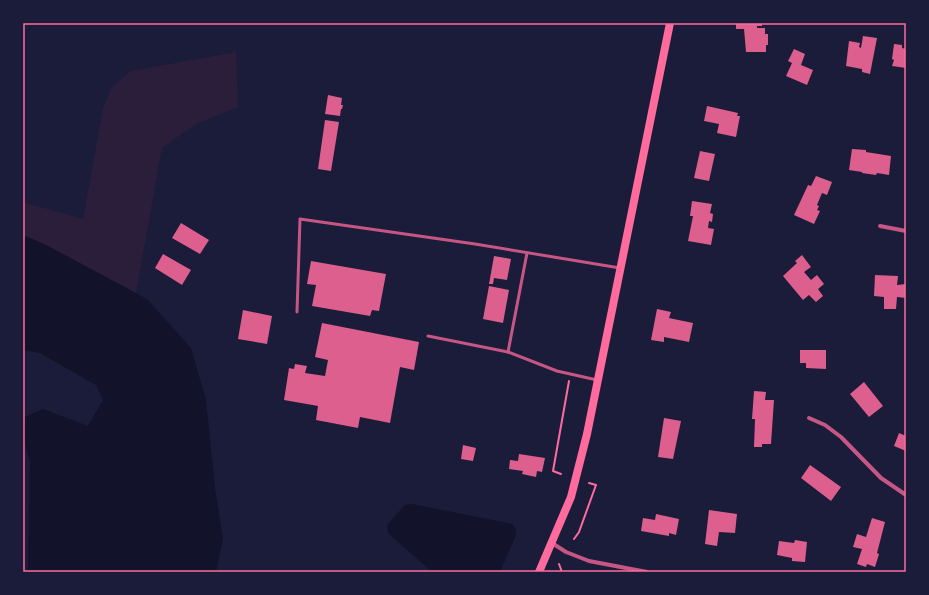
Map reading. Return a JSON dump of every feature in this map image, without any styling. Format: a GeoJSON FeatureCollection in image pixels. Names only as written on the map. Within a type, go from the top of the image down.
{"type":"FeatureCollection","features":[{"type":"Feature","properties":{"kind":"main road"},"geometry":{"type":"LineString","coordinates":[[539,572],[568,504],[587,434],[670,23]]}},
{"type":"Feature","properties":{"kind":"street"},"geometry":{"type":"LineString","coordinates":[[880,226],[906,231]]}},
{"type":"Feature","properties":{"kind":"street"},"geometry":{"type":"LineString","coordinates":[[809,418],[825,424],[841,437],[881,478],[906,495]]}},
{"type":"Feature","properties":{"kind":"street"},"geometry":{"type":"LineString","coordinates":[[552,543],[566,552],[589,562],[647,572]]}},
{"type":"Feature","properties":{"kind":"lane"},"geometry":{"type":"LineString","coordinates":[[297,312],[300,219],[620,268]]}},
{"type":"Feature","properties":{"kind":"lane"},"geometry":{"type":"LineString","coordinates":[[508,352],[527,253]]}},
{"type":"Feature","properties":{"kind":"lane"},"geometry":{"type":"LineString","coordinates":[[428,336],[508,352],[557,371],[597,380]]}},
{"type":"Feature","properties":{"kind":"path"},"geometry":{"type":"LineString","coordinates":[[561,474],[553,471],[570,374]]}},
{"type":"Feature","properties":{"kind":"path"},"geometry":{"type":"LineString","coordinates":[[574,539],[579,532],[596,485],[589,483]]}},
{"type":"Feature","properties":{"kind":"path"},"geometry":{"type":"LineString","coordinates":[[560,564],[562,572]]}},
{"type":"Feature","properties":{"kind":"shaded area"},"geometry":{"type":"Polygon","coordinates":[[[236,52],[238,107],[196,124],[162,148],[136,293],[46,245],[23,235],[23,202],[83,219],[103,108],[112,87],[131,71],[236,52]]]}},
{"type":"Feature","properties":{"kind":"shaded area"},"geometry":{"type":"Polygon","coordinates":[[[23,235],[46,245],[147,299],[191,348],[206,400],[215,488],[223,539],[216,572],[28,572],[30,462],[23,438],[23,418],[43,409],[88,426],[103,400],[96,385],[40,353],[23,350],[23,235]]]}},
{"type":"Feature","properties":{"kind":"shaded area"},"geometry":{"type":"Polygon","coordinates":[[[412,504],[512,524],[516,530],[516,535],[500,572],[432,572],[388,533],[387,525],[405,505],[412,504]]]}},
{"type":"Feature","properties":{"kind":"building"},"geometry":{"type":"Polygon","coordinates":[[[736,23],[762,23],[762,26],[757,26],[757,28],[765,28],[765,34],[768,34],[768,45],[766,45],[766,52],[746,52],[744,29],[736,29],[736,23]]]}},
{"type":"Feature","properties":{"kind":"building"},"geometry":{"type":"Polygon","coordinates":[[[863,36],[877,38],[870,74],[862,72],[862,69],[846,66],[849,41],[860,43],[859,47],[861,48],[863,36]]]}},
{"type":"Feature","properties":{"kind":"building"},"geometry":{"type":"Polygon","coordinates":[[[894,44],[902,45],[902,48],[906,49],[906,68],[892,66],[894,60],[892,59],[894,44]]]}},
{"type":"Feature","properties":{"kind":"building"},"geometry":{"type":"Polygon","coordinates":[[[794,49],[805,54],[801,65],[813,70],[807,85],[786,76],[792,63],[788,61],[794,49]]]}},
{"type":"Feature","properties":{"kind":"building"},"geometry":{"type":"Polygon","coordinates":[[[328,95],[342,98],[341,105],[343,105],[340,116],[325,114],[328,95]]]}},
{"type":"Feature","properties":{"kind":"building"},"geometry":{"type":"Polygon","coordinates":[[[707,106],[738,113],[737,116],[740,116],[736,137],[717,133],[719,124],[704,121],[707,106]]]}},
{"type":"Feature","properties":{"kind":"building"},"geometry":{"type":"Polygon","coordinates":[[[325,120],[339,122],[331,171],[318,169],[325,120]]]}},
{"type":"Feature","properties":{"kind":"building"},"geometry":{"type":"Polygon","coordinates":[[[852,149],[866,150],[866,152],[891,156],[889,175],[877,173],[876,175],[849,170],[852,149]]]}},
{"type":"Feature","properties":{"kind":"building"},"geometry":{"type":"Polygon","coordinates":[[[700,151],[715,154],[709,181],[694,178],[700,151]]]}},
{"type":"Feature","properties":{"kind":"building"},"geometry":{"type":"Polygon","coordinates":[[[816,176],[832,182],[827,195],[822,193],[817,205],[819,206],[817,210],[820,211],[814,224],[794,215],[808,185],[811,186],[816,176]]]}},
{"type":"Feature","properties":{"kind":"building"},"geometry":{"type":"Polygon","coordinates":[[[692,201],[712,204],[710,213],[713,214],[712,222],[709,221],[708,228],[714,229],[711,245],[688,241],[693,216],[690,216],[692,201]]]}},
{"type":"Feature","properties":{"kind":"building"},"geometry":{"type":"Polygon","coordinates":[[[181,223],[209,240],[200,254],[172,238],[181,223]]]}},
{"type":"Feature","properties":{"kind":"building"},"geometry":{"type":"Polygon","coordinates":[[[163,254],[191,270],[182,285],[155,268],[163,254]]]}},
{"type":"Feature","properties":{"kind":"building"},"geometry":{"type":"Polygon","coordinates":[[[802,255],[811,267],[804,272],[811,280],[817,275],[824,284],[818,289],[823,296],[816,302],[809,295],[803,300],[783,276],[797,263],[795,261],[802,255]]]}},
{"type":"Feature","properties":{"kind":"building"},"geometry":{"type":"Polygon","coordinates":[[[494,256],[511,259],[507,280],[494,278],[493,284],[489,284],[494,256]]]}},
{"type":"Feature","properties":{"kind":"building"},"geometry":{"type":"Polygon","coordinates":[[[311,261],[386,274],[379,311],[372,310],[370,316],[312,306],[316,285],[307,284],[311,261]]]}},
{"type":"Feature","properties":{"kind":"building"},"geometry":{"type":"Polygon","coordinates":[[[875,275],[898,276],[897,285],[906,284],[906,298],[897,297],[896,309],[884,309],[884,297],[874,296],[875,275]]]}},
{"type":"Feature","properties":{"kind":"building"},"geometry":{"type":"Polygon","coordinates":[[[489,286],[509,290],[503,323],[483,319],[489,286]]]}},
{"type":"Feature","properties":{"kind":"building"},"geometry":{"type":"Polygon","coordinates":[[[657,309],[671,312],[669,318],[693,323],[689,342],[664,337],[664,342],[651,340],[657,309]]]}},
{"type":"Feature","properties":{"kind":"building"},"geometry":{"type":"Polygon","coordinates":[[[243,310],[272,316],[267,344],[238,339],[243,310]]]}},
{"type":"Feature","properties":{"kind":"building"},"geometry":{"type":"Polygon","coordinates":[[[322,323],[419,342],[414,370],[400,367],[390,423],[360,417],[358,428],[316,420],[318,406],[284,400],[289,368],[294,369],[295,364],[307,366],[305,373],[325,376],[328,360],[315,357],[322,323]]]}},
{"type":"Feature","properties":{"kind":"building"},"geometry":{"type":"Polygon","coordinates":[[[800,350],[826,350],[826,369],[806,368],[806,363],[800,363],[800,350]]]}},
{"type":"Feature","properties":{"kind":"building"},"geometry":{"type":"Polygon","coordinates":[[[864,382],[883,406],[869,417],[850,394],[864,382]]]}},
{"type":"Feature","properties":{"kind":"building"},"geometry":{"type":"Polygon","coordinates":[[[754,391],[766,392],[765,400],[774,400],[771,444],[762,444],[762,447],[754,447],[755,419],[752,419],[754,391]]]}},
{"type":"Feature","properties":{"kind":"building"},"geometry":{"type":"Polygon","coordinates":[[[664,418],[681,421],[673,459],[658,457],[664,418]]]}},
{"type":"Feature","properties":{"kind":"building"},"geometry":{"type":"Polygon","coordinates":[[[899,433],[906,436],[906,451],[894,446],[899,433]]]}},
{"type":"Feature","properties":{"kind":"building"},"geometry":{"type":"Polygon","coordinates":[[[463,445],[476,448],[473,461],[461,459],[463,445]]]}},
{"type":"Feature","properties":{"kind":"building"},"geometry":{"type":"Polygon","coordinates":[[[519,454],[545,458],[542,472],[537,471],[536,477],[522,474],[523,471],[509,469],[510,460],[518,461],[519,454]]]}},
{"type":"Feature","properties":{"kind":"building"},"geometry":{"type":"Polygon","coordinates":[[[810,465],[841,487],[831,501],[801,478],[810,465]]]}},
{"type":"Feature","properties":{"kind":"building"},"geometry":{"type":"Polygon","coordinates":[[[709,510],[737,514],[735,533],[719,532],[717,546],[705,544],[709,510]]]}},
{"type":"Feature","properties":{"kind":"building"},"geometry":{"type":"Polygon","coordinates":[[[656,514],[679,519],[676,535],[669,533],[669,536],[641,531],[643,518],[655,520],[656,514]]]}},
{"type":"Feature","properties":{"kind":"building"},"geometry":{"type":"Polygon","coordinates":[[[872,518],[885,522],[875,567],[867,564],[866,567],[857,564],[862,549],[853,547],[857,534],[866,537],[872,518]]]}},
{"type":"Feature","properties":{"kind":"building"},"geometry":{"type":"Polygon","coordinates":[[[795,540],[807,542],[805,562],[792,561],[792,558],[777,555],[779,541],[794,543],[795,540]]]}}]}
